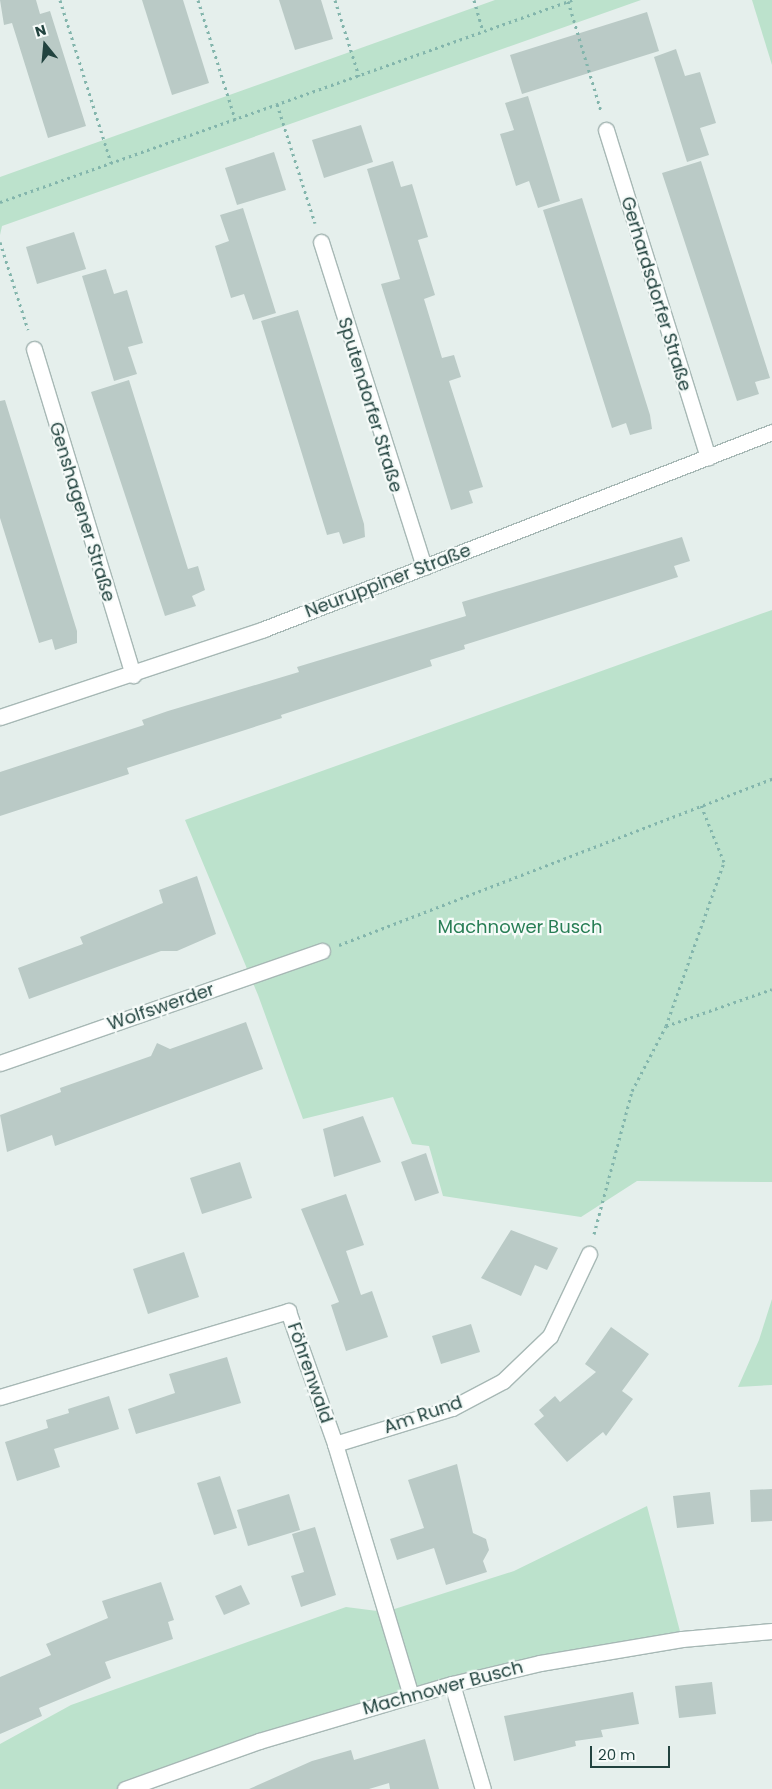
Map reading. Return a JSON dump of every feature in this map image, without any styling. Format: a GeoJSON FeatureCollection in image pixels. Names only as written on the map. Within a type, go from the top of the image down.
{"type":"FeatureCollection","features":[{"type":"Feature","properties":{"kind":"street","name":"Gerhardsdorfer Straße"},"geometry":{"type":"LineString","coordinates":[[606,130],[708,457]]}},
{"type":"Feature","properties":{"kind":"street","name":"Sputendorfer Straße"},"geometry":{"type":"LineString","coordinates":[[321,242],[424,567]]}},
{"type":"Feature","properties":{"kind":"street","name":"Genshagener Straße"},"geometry":{"type":"LineString","coordinates":[[34,349],[133,675]]}},
{"type":"Feature","properties":{"kind":"street","name":"Neuruppiner Straße"},"geometry":{"type":"LineString","coordinates":[[0,717],[133,675],[424,567],[772,432]]}},
{"type":"Feature","properties":{"kind":"street","name":"Wolfswerder"},"geometry":{"type":"LineString","coordinates":[[0,1063],[322,951]]}},
{"type":"Feature","properties":{"kind":"street","name":"Am Rund"},"geometry":{"type":"LineString","coordinates":[[335,1444],[452,1408],[503,1381],[550,1336],[588,1254]]}},
{"type":"Feature","properties":{"kind":"street","name":"Föhrenwald"},"geometry":{"type":"LineString","coordinates":[[0,1397],[288,1311],[335,1444],[411,1695]]}},
{"type":"Feature","properties":{"kind":"street","name":"Machnower Busch"},"geometry":{"type":"LineString","coordinates":[[124,1789],[259,1741],[452,1684],[540,1663],[682,1639],[772,1631]]}},
{"type":"Feature","properties":{"kind":"street"},"geometry":{"type":"LineString","coordinates":[[452,1684],[483,1789]]}},
{"type":"Feature","properties":{"kind":"path"},"geometry":{"type":"LineString","coordinates":[[60,0],[111,163]]}},
{"type":"Feature","properties":{"kind":"path"},"geometry":{"type":"LineString","coordinates":[[198,0],[235,119]]}},
{"type":"Feature","properties":{"kind":"path"},"geometry":{"type":"LineString","coordinates":[[335,0],[359,76]]}},
{"type":"Feature","properties":{"kind":"path"},"geometry":{"type":"LineString","coordinates":[[474,0],[483,31]]}},
{"type":"Feature","properties":{"kind":"path"},"geometry":{"type":"LineString","coordinates":[[0,202],[572,0]]}},
{"type":"Feature","properties":{"kind":"path"},"geometry":{"type":"LineString","coordinates":[[568,2],[596,96]]}},
{"type":"Feature","properties":{"kind":"path"},"geometry":{"type":"LineString","coordinates":[[277,104],[310,207]]}},
{"type":"Feature","properties":{"kind":"path"},"geometry":{"type":"LineString","coordinates":[[0,242],[23,314]]}},
{"type":"Feature","properties":{"kind":"path"},"geometry":{"type":"LineString","coordinates":[[322,951],[772,779]]}},
{"type":"Feature","properties":{"kind":"path"},"geometry":{"type":"LineString","coordinates":[[588,1254],[632,1091],[666,1026],[724,862],[701,805]]}},
{"type":"Feature","properties":{"kind":"path"},"geometry":{"type":"LineString","coordinates":[[666,1026],[772,989]]}},
{"type":"Feature","properties":{"kind":"green space"},"geometry":{"type":"Polygon","coordinates":[[[495,0],[641,0],[2,226],[0,235],[0,177],[495,0]]]}},
{"type":"Feature","properties":{"kind":"green space"},"geometry":{"type":"Polygon","coordinates":[[[752,0],[772,0],[772,65],[752,0]]]}},
{"type":"Feature","properties":{"kind":"green space","name":"Machnower Busch"},"geometry":{"type":"Polygon","coordinates":[[[772,610],[772,1182],[637,1181],[581,1217],[443,1196],[429,1146],[412,1144],[393,1097],[303,1119],[258,995],[185,820],[772,610]]]}},
{"type":"Feature","properties":{"kind":"green space"},"geometry":{"type":"Polygon","coordinates":[[[772,1299],[772,1385],[738,1387],[759,1340],[772,1299]]]}},
{"type":"Feature","properties":{"kind":"green space"},"geometry":{"type":"Polygon","coordinates":[[[647,1506],[682,1639],[540,1663],[125,1789],[0,1789],[0,1744],[71,1705],[346,1607],[385,1612],[514,1571],[647,1506]]]}},
{"type":"Feature","properties":{"kind":"building"},"geometry":{"type":"Polygon","coordinates":[[[0,0],[36,0],[40,14],[50,11],[86,126],[48,138],[12,23],[4,25],[0,0]]]}},
{"type":"Feature","properties":{"kind":"building"},"geometry":{"type":"Polygon","coordinates":[[[142,0],[183,0],[209,83],[172,95],[142,0]]]}},
{"type":"Feature","properties":{"kind":"building"},"geometry":{"type":"Polygon","coordinates":[[[279,0],[321,0],[333,39],[295,50],[279,0]]]}},
{"type":"Feature","properties":{"kind":"building"},"geometry":{"type":"Polygon","coordinates":[[[647,12],[659,51],[522,94],[510,55],[647,12]]]}},
{"type":"Feature","properties":{"kind":"building"},"geometry":{"type":"Polygon","coordinates":[[[676,49],[685,76],[700,72],[716,123],[700,128],[709,155],[687,162],[654,57],[676,49]]]}},
{"type":"Feature","properties":{"kind":"building"},"geometry":{"type":"Polygon","coordinates":[[[528,96],[560,201],[538,208],[529,181],[516,186],[500,134],[514,130],[505,103],[528,96]]]}},
{"type":"Feature","properties":{"kind":"building"},"geometry":{"type":"Polygon","coordinates":[[[361,125],[373,162],[324,178],[312,140],[361,125]]]}},
{"type":"Feature","properties":{"kind":"building"},"geometry":{"type":"Polygon","coordinates":[[[274,152],[286,190],[237,205],[225,168],[274,152]]]}},
{"type":"Feature","properties":{"kind":"building"},"geometry":{"type":"Polygon","coordinates":[[[393,161],[401,187],[412,184],[428,237],[418,240],[435,295],[424,299],[442,358],[454,355],[461,377],[449,381],[483,487],[469,491],[473,503],[451,510],[381,284],[400,279],[367,169],[393,161]]]}},
{"type":"Feature","properties":{"kind":"building"},"geometry":{"type":"Polygon","coordinates":[[[701,161],[770,378],[755,382],[759,394],[737,401],[662,173],[701,161]]]}},
{"type":"Feature","properties":{"kind":"building"},"geometry":{"type":"Polygon","coordinates":[[[582,198],[650,415],[652,429],[630,435],[626,423],[612,428],[543,210],[582,198]]]}},
{"type":"Feature","properties":{"kind":"building"},"geometry":{"type":"Polygon","coordinates":[[[243,208],[276,313],[253,320],[244,294],[231,298],[215,246],[229,241],[220,215],[243,208]]]}},
{"type":"Feature","properties":{"kind":"building"},"geometry":{"type":"Polygon","coordinates":[[[74,232],[86,269],[37,284],[26,247],[74,232]]]}},
{"type":"Feature","properties":{"kind":"building"},"geometry":{"type":"Polygon","coordinates":[[[106,269],[114,294],[127,290],[143,343],[128,347],[137,374],[114,381],[82,276],[106,269]]]}},
{"type":"Feature","properties":{"kind":"building"},"geometry":{"type":"Polygon","coordinates":[[[298,310],[364,524],[365,537],[343,544],[339,532],[327,535],[261,321],[298,310]]]}},
{"type":"Feature","properties":{"kind":"building"},"geometry":{"type":"Polygon","coordinates":[[[129,380],[188,569],[198,566],[205,590],[192,596],[196,606],[165,616],[91,392],[129,380]]]}},
{"type":"Feature","properties":{"kind":"building"},"geometry":{"type":"Polygon","coordinates":[[[5,400],[77,631],[77,643],[55,650],[52,639],[39,643],[0,518],[0,401],[5,400]]]}},
{"type":"Feature","properties":{"kind":"building"},"geometry":{"type":"Polygon","coordinates":[[[682,537],[690,561],[674,566],[678,577],[464,645],[465,649],[430,660],[432,666],[281,715],[282,718],[127,768],[129,774],[0,816],[0,772],[144,725],[142,720],[168,711],[299,672],[297,667],[466,616],[462,602],[682,537]]]}},
{"type":"Feature","properties":{"kind":"building"},"geometry":{"type":"Polygon","coordinates":[[[197,876],[216,934],[177,951],[161,951],[29,999],[18,968],[83,944],[80,937],[163,903],[159,890],[197,876]]]}},
{"type":"Feature","properties":{"kind":"building"},"geometry":{"type":"Polygon","coordinates":[[[246,1022],[263,1069],[55,1146],[52,1135],[7,1152],[0,1115],[61,1092],[60,1088],[151,1056],[157,1043],[170,1049],[246,1022]]]}},
{"type":"Feature","properties":{"kind":"building"},"geometry":{"type":"Polygon","coordinates":[[[363,1116],[381,1162],[334,1177],[323,1129],[363,1116]]]}},
{"type":"Feature","properties":{"kind":"building"},"geometry":{"type":"Polygon","coordinates":[[[426,1153],[439,1193],[415,1201],[401,1162],[426,1153]]]}},
{"type":"Feature","properties":{"kind":"building"},"geometry":{"type":"Polygon","coordinates":[[[240,1162],[252,1198],[202,1214],[190,1178],[240,1162]]]}},
{"type":"Feature","properties":{"kind":"building"},"geometry":{"type":"Polygon","coordinates":[[[346,1194],[364,1245],[346,1251],[361,1295],[372,1291],[388,1337],[346,1351],[331,1305],[339,1302],[301,1209],[346,1194]]]}},
{"type":"Feature","properties":{"kind":"building"},"geometry":{"type":"Polygon","coordinates":[[[511,1230],[558,1248],[547,1270],[535,1265],[521,1296],[481,1278],[511,1230]]]}},
{"type":"Feature","properties":{"kind":"building"},"geometry":{"type":"Polygon","coordinates":[[[184,1252],[199,1297],[148,1314],[133,1269],[184,1252]]]}},
{"type":"Feature","properties":{"kind":"building"},"geometry":{"type":"Polygon","coordinates":[[[471,1324],[480,1352],[441,1364],[432,1336],[471,1324]]]}},
{"type":"Feature","properties":{"kind":"building"},"geometry":{"type":"Polygon","coordinates":[[[611,1327],[649,1354],[622,1391],[633,1399],[606,1436],[603,1432],[567,1462],[534,1424],[544,1416],[539,1410],[555,1396],[560,1402],[596,1372],[585,1364],[611,1327]]]}},
{"type":"Feature","properties":{"kind":"building"},"geometry":{"type":"Polygon","coordinates":[[[227,1357],[241,1403],[136,1434],[128,1409],[175,1393],[169,1374],[227,1357]]]}},
{"type":"Feature","properties":{"kind":"building"},"geometry":{"type":"Polygon","coordinates":[[[109,1396],[119,1429],[54,1449],[60,1467],[17,1481],[5,1442],[48,1428],[46,1420],[69,1413],[68,1409],[109,1396]]]}},
{"type":"Feature","properties":{"kind":"building"},"geometry":{"type":"Polygon","coordinates":[[[457,1464],[473,1533],[486,1539],[489,1550],[483,1561],[487,1572],[446,1585],[434,1548],[397,1560],[390,1539],[424,1528],[408,1480],[457,1464]]]}},
{"type":"Feature","properties":{"kind":"building"},"geometry":{"type":"Polygon","coordinates":[[[220,1476],[237,1528],[214,1535],[197,1483],[220,1476]]]}},
{"type":"Feature","properties":{"kind":"building"},"geometry":{"type":"Polygon","coordinates":[[[772,1489],[772,1521],[751,1522],[750,1490],[772,1489]]]}},
{"type":"Feature","properties":{"kind":"building"},"geometry":{"type":"Polygon","coordinates":[[[710,1492],[714,1524],[677,1528],[673,1496],[710,1492]]]}},
{"type":"Feature","properties":{"kind":"building"},"geometry":{"type":"Polygon","coordinates":[[[289,1494],[300,1530],[248,1546],[237,1510],[289,1494]]]}},
{"type":"Feature","properties":{"kind":"building"},"geometry":{"type":"Polygon","coordinates":[[[315,1527],[336,1595],[301,1607],[291,1576],[304,1572],[292,1534],[315,1527]]]}},
{"type":"Feature","properties":{"kind":"building"},"geometry":{"type":"Polygon","coordinates":[[[161,1582],[174,1620],[168,1622],[173,1639],[105,1662],[111,1678],[39,1708],[42,1716],[0,1734],[0,1677],[51,1655],[46,1644],[108,1618],[102,1601],[161,1582]]]}},
{"type":"Feature","properties":{"kind":"building"},"geometry":{"type":"Polygon","coordinates":[[[241,1585],[250,1604],[224,1615],[215,1596],[241,1585]]]}},
{"type":"Feature","properties":{"kind":"building"},"geometry":{"type":"Polygon","coordinates":[[[712,1682],[716,1714],[679,1718],[675,1686],[712,1682]]]}},
{"type":"Feature","properties":{"kind":"building"},"geometry":{"type":"Polygon","coordinates":[[[633,1692],[639,1724],[601,1730],[603,1737],[575,1741],[576,1746],[514,1761],[504,1716],[633,1692]]]}},
{"type":"Feature","properties":{"kind":"building"},"geometry":{"type":"Polygon","coordinates":[[[425,1739],[439,1789],[390,1789],[389,1783],[369,1789],[249,1789],[312,1761],[351,1750],[354,1760],[425,1739]]]}}]}
